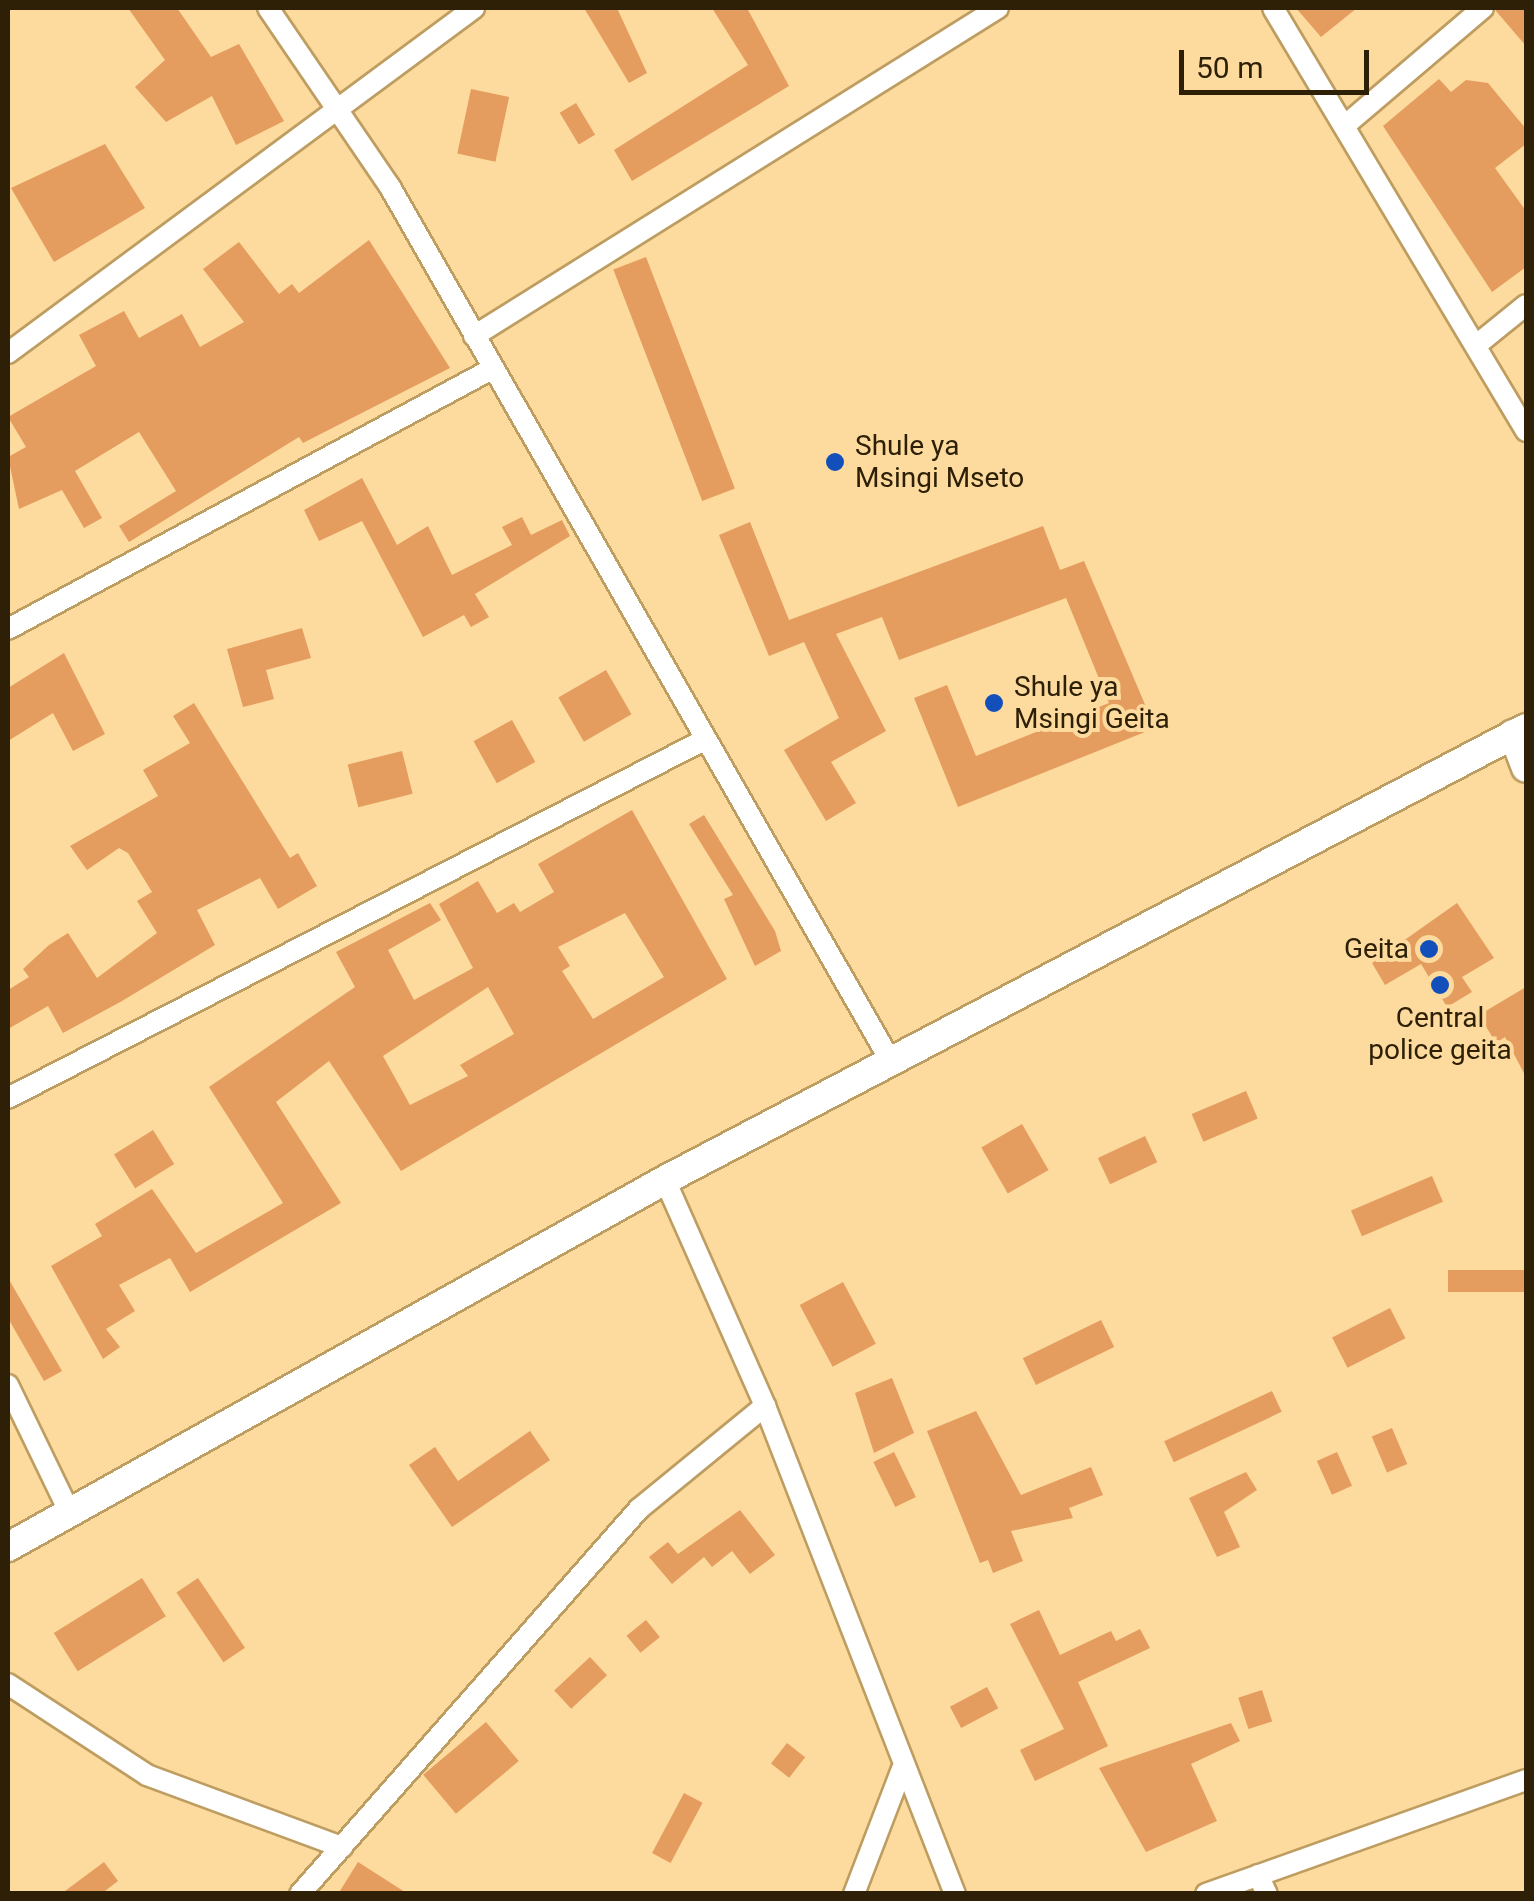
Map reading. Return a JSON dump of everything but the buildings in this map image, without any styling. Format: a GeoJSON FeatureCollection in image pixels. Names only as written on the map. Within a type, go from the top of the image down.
{"type":"FeatureCollection","features":[{"type":"Feature","properties":{"kind":"street"},"geometry":{"type":"LineString","coordinates":[[268,8],[335,107],[474,336],[700,742],[890,1060]]}},
{"type":"Feature","properties":{"kind":"street"},"geometry":{"type":"LineString","coordinates":[[8,353],[335,107],[474,8]]}},
{"type":"Feature","properties":{"kind":"street"},"geometry":{"type":"LineString","coordinates":[[474,336],[998,8]]}},
{"type":"Feature","properties":{"kind":"street"},"geometry":{"type":"LineString","coordinates":[[1273,8],[1349,122],[1526,430]]}},
{"type":"Feature","properties":{"kind":"street"},"geometry":{"type":"LineString","coordinates":[[1349,122],[1483,8]]}},
{"type":"Feature","properties":{"kind":"street"},"geometry":{"type":"LineString","coordinates":[[1478,343],[1526,305]]}},
{"type":"Feature","properties":{"kind":"street"},"geometry":{"type":"LineString","coordinates":[[8,628],[490,370]]}},
{"type":"Feature","properties":{"kind":"street"},"geometry":{"type":"LineString","coordinates":[[8,1547],[665,1180],[1520,731],[1526,768]]}},
{"type":"Feature","properties":{"kind":"street"},"geometry":{"type":"LineString","coordinates":[[8,1098],[700,742]]}},
{"type":"Feature","properties":{"kind":"street"},"geometry":{"type":"LineString","coordinates":[[665,1180],[765,1406],[902,1769],[955,1894]]}},
{"type":"Feature","properties":{"kind":"street"},"geometry":{"type":"LineString","coordinates":[[8,1385],[70,1512]]}},
{"type":"Feature","properties":{"kind":"street"},"geometry":{"type":"LineString","coordinates":[[300,1894],[639,1509],[765,1406]]}},
{"type":"Feature","properties":{"kind":"street"},"geometry":{"type":"LineString","coordinates":[[8,1684],[148,1775],[260,1824],[342,1847]]}},
{"type":"Feature","properties":{"kind":"street"},"geometry":{"type":"LineString","coordinates":[[854,1894],[902,1769]]}},
{"type":"Feature","properties":{"kind":"street"},"geometry":{"type":"LineString","coordinates":[[1206,1894],[1263,1884],[1526,1780]]}},
{"type":"Feature","properties":{"kind":"place","name":"Shule ya Msingi Mseto"},"geometry":{"type":"Point","coordinates":[835,462]}},
{"type":"Feature","properties":{"kind":"place","name":"Shule ya Msingi Geita"},"geometry":{"type":"Point","coordinates":[994,703]}},
{"type":"Feature","properties":{"kind":"place","name":"Geita"},"geometry":{"type":"Point","coordinates":[1429,949]}},
{"type":"Feature","properties":{"kind":"place","name":"Central police geita"},"geometry":{"type":"Point","coordinates":[1440,985]}}]}
